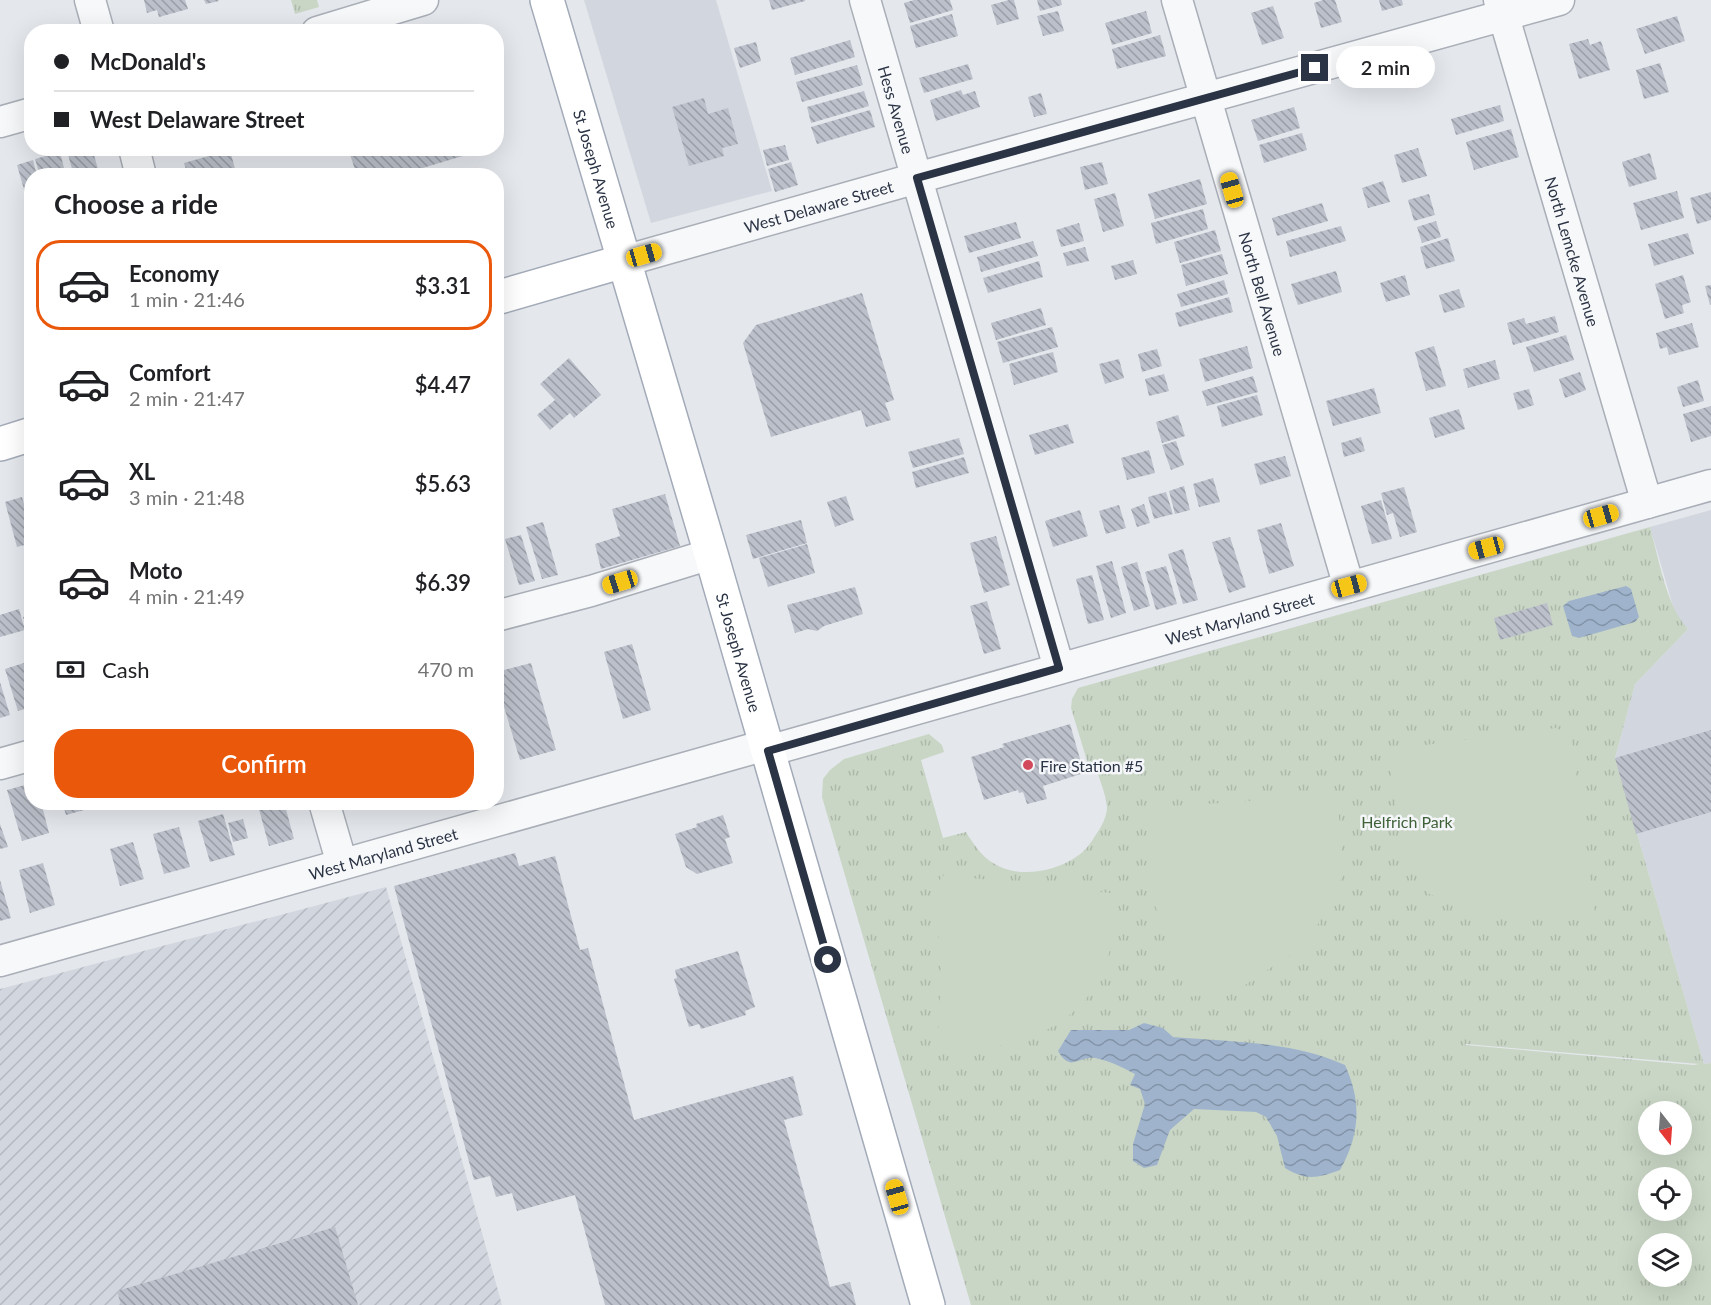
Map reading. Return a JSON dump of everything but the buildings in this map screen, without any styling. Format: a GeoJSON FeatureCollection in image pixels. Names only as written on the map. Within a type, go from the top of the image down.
{"type":"FeatureCollection","features":[{"type":"Feature","properties":{"kind":"main road","name":"St Joseph Avenue"},"geometry":{"type":"LineString","coordinates":[[547,0],[711,554],[928,1305]]}},
{"type":"Feature","properties":{"kind":"main road","name":"West Delaware Street"},"geometry":{"type":"LineString","coordinates":[[504,296],[624,261]]}},
{"type":"Feature","properties":{"kind":"main road"},"geometry":{"type":"LineString","coordinates":[[0,444],[24,436]]}},
{"type":"Feature","properties":{"kind":"street"},"geometry":{"type":"LineString","coordinates":[[90,0],[97,24]]}},
{"type":"Feature","properties":{"kind":"street"},"geometry":{"type":"LineString","coordinates":[[344,24],[423,0]]}},
{"type":"Feature","properties":{"kind":"street","name":"Hess Avenue"},"geometry":{"type":"LineString","coordinates":[[865,0],[1059,668]]}},
{"type":"Feature","properties":{"kind":"street","name":"North Bell Avenue"},"geometry":{"type":"LineString","coordinates":[[1177,0],[1349,586]]}},
{"type":"Feature","properties":{"kind":"street","name":"West Delaware Street"},"geometry":{"type":"LineString","coordinates":[[624,261],[1205,99],[1501,7],[1559,0]]}},
{"type":"Feature","properties":{"kind":"street","name":"North Lemcke Avenue"},"geometry":{"type":"LineString","coordinates":[[1501,7],[1647,503]]}},
{"type":"Feature","properties":{"kind":"street"},"geometry":{"type":"LineString","coordinates":[[0,122],[24,115]]}},
{"type":"Feature","properties":{"kind":"street","name":"West Maryland Street"},"geometry":{"type":"LineString","coordinates":[[0,961],[1711,485]]}},
{"type":"Feature","properties":{"kind":"street"},"geometry":{"type":"LineString","coordinates":[[504,614],[591,591],[711,554]]}},
{"type":"Feature","properties":{"kind":"street"},"geometry":{"type":"LineString","coordinates":[[0,764],[24,757]]}},
{"type":"Feature","properties":{"kind":"street"},"geometry":{"type":"LineString","coordinates":[[326,810],[342,864]]}},
{"type":"Feature","properties":{"kind":"shaded area"},"geometry":{"type":"Polygon","coordinates":[[[584,0],[716,0],[772,191],[651,223],[584,0]]]}},
{"type":"Feature","properties":{"kind":"shaded area"},"geometry":{"type":"Polygon","coordinates":[[[1711,510],[1711,1063],[1704,1064],[1615,758],[1635,684],[1688,629],[1680,621],[1673,606],[1650,527],[1711,510]]]}},
{"type":"Feature","properties":{"kind":"shaded area"},"geometry":{"type":"Polygon","coordinates":[[[386,887],[502,1305],[0,1305],[0,989],[386,887]]]}},
{"type":"Feature","properties":{"kind":"green space"},"geometry":{"type":"Polygon","coordinates":[[[291,0],[317,0],[319,7],[295,14],[291,0]]]}},
{"type":"Feature","properties":{"kind":"green space","name":"Helfrich Park"},"geometry":{"type":"Polygon","coordinates":[[[1650,527],[1669,595],[1680,619],[1688,629],[1635,684],[1615,758],[1704,1064],[1711,1063],[1711,1305],[971,1305],[822,797],[823,779],[844,759],[929,734],[942,745],[944,752],[921,760],[943,838],[966,832],[989,860],[1013,871],[1035,872],[1057,867],[1076,857],[1091,843],[1101,827],[1107,810],[1096,767],[1088,764],[1071,708],[1072,699],[1078,688],[1650,527]],[[1466,1044],[1694,1065],[1699,1064],[1466,1044]]]}},
{"type":"Feature","properties":{"kind":"green space"},"geometry":{"type":"Polygon","coordinates":[[[1556,728],[1571,735],[1595,914],[1570,921],[1484,917],[1427,893],[1402,844],[1387,750],[1556,728]]]}},
{"type":"Feature","properties":{"kind":"green space"},"geometry":{"type":"Polygon","coordinates":[[[1337,795],[1344,872],[1309,942],[1239,989],[1188,997],[1153,900],[1147,827],[1161,807],[1337,795]]]}},
{"type":"Feature","properties":{"kind":"green space"},"geometry":{"type":"Polygon","coordinates":[[[944,875],[1119,894],[1110,952],[1096,985],[1086,999],[1055,1025],[1024,1040],[984,1048],[938,1047],[941,978],[936,884],[944,875]]]}},
{"type":"Feature","properties":{"kind":"water"},"geometry":{"type":"Polygon","coordinates":[[[1626,586],[1631,589],[1639,617],[1635,622],[1579,638],[1572,636],[1563,606],[1569,601],[1626,586]]]}},
{"type":"Feature","properties":{"kind":"water"},"geometry":{"type":"Polygon","coordinates":[[[1144,1023],[1163,1028],[1173,1037],[1282,1047],[1325,1057],[1345,1065],[1354,1092],[1356,1118],[1352,1144],[1340,1170],[1312,1177],[1299,1175],[1285,1168],[1277,1136],[1266,1117],[1256,1112],[1194,1109],[1170,1130],[1157,1165],[1144,1168],[1133,1161],[1133,1144],[1145,1104],[1140,1089],[1130,1085],[1135,1074],[1116,1064],[1095,1058],[1075,1062],[1067,1061],[1058,1051],[1071,1030],[1129,1030],[1144,1023]]]}},
{"type":"Feature","properties":{"kind":"place","name":"Fire Station #5"},"geometry":{"type":"Point","coordinates":[1028,765]}},
{"type":"Feature","properties":{"kind":"route"},"geometry":{"type":"LineString","coordinates":[[828,960],[768,751],[1059,668],[917,178],[1315,68]]}}]}
